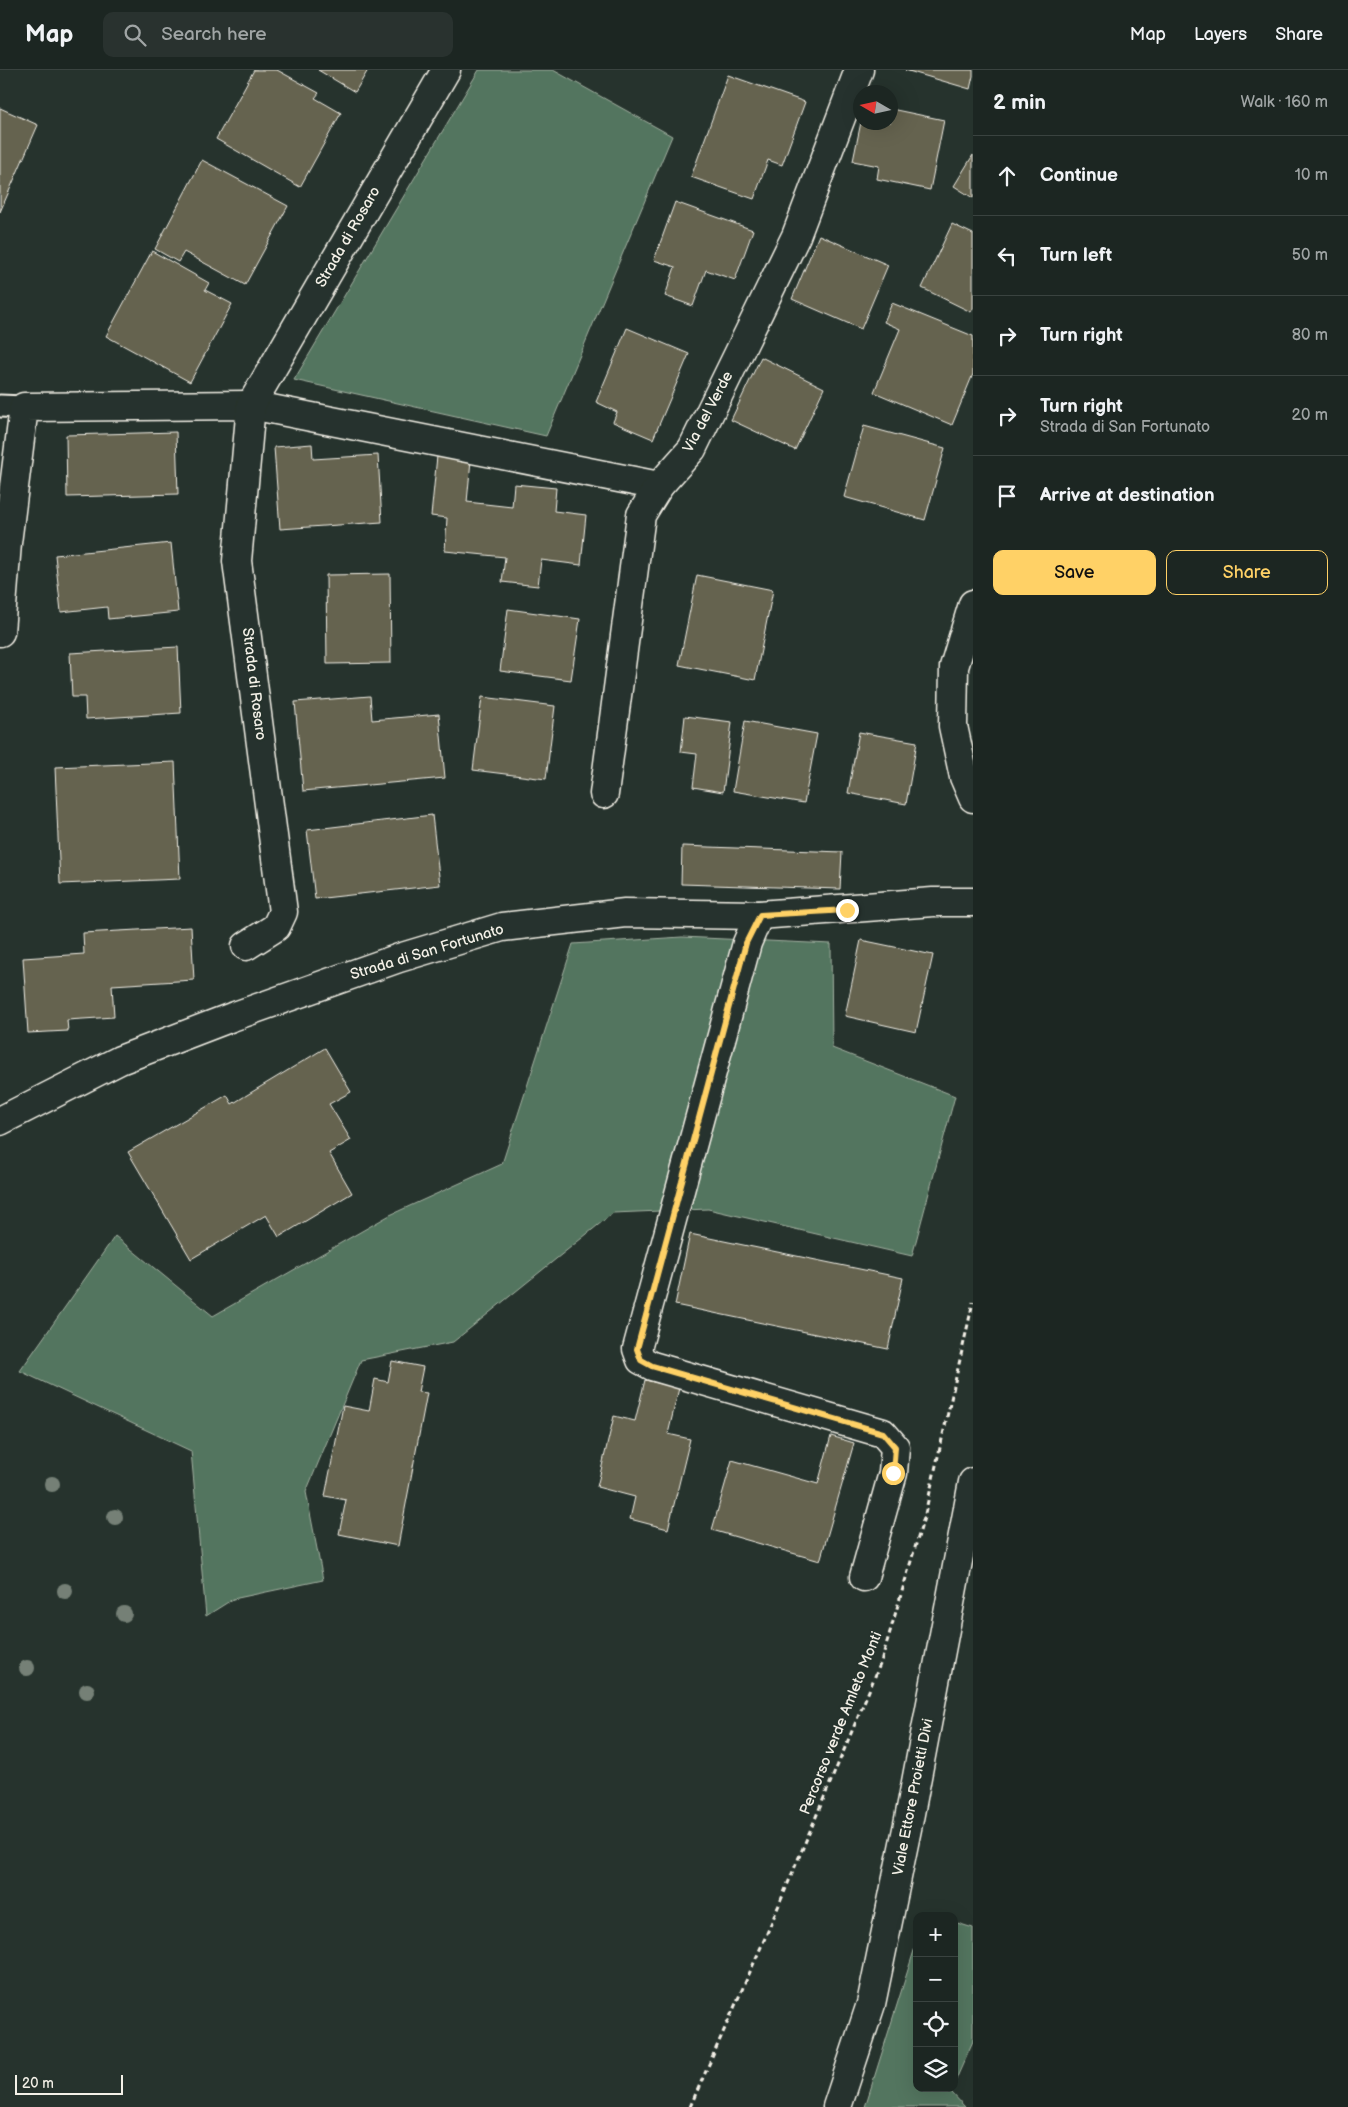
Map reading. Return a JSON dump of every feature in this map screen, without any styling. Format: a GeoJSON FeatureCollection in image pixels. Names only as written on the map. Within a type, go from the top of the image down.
{"type":"FeatureCollection","features":[{"type":"Feature","properties":{"kind":"street","name":"Strada di Rosaro"},"geometry":{"type":"LineString","coordinates":[[246,946],[276,927],[283,912],[237,561],[251,405],[446,70]]}},
{"type":"Feature","properties":{"kind":"street","name":"Via del Verde"},"geometry":{"type":"LineString","coordinates":[[604,794],[641,515],[659,486],[692,449],[796,236],[860,70]]}},
{"type":"Feature","properties":{"kind":"street"},"geometry":{"type":"LineString","coordinates":[[0,632],[3,539],[12,406],[251,405],[659,486]]}},
{"type":"Feature","properties":{"kind":"street"},"geometry":{"type":"LineString","coordinates":[[973,604],[954,667],[953,726],[964,777],[973,798]]}},
{"type":"Feature","properties":{"kind":"street","name":"Strada di San Fortunato"},"geometry":{"type":"LineString","coordinates":[[0,1121],[120,1060],[399,958],[502,927],[625,914],[760,915],[933,902],[973,902]]}},
{"type":"Feature","properties":{"kind":"street"},"geometry":{"type":"LineString","coordinates":[[760,915],[746,943],[637,1349],[641,1360],[652,1366],[883,1433],[895,1447],[893,1473],[864,1576]]}},
{"type":"Feature","properties":{"kind":"street","name":"Viale Ettore Proietti Divi"},"geometry":{"type":"LineString","coordinates":[[838,2107],[871,2004],[910,1819],[973,1482]]}},
{"type":"Feature","properties":{"kind":"path","name":"Percorso verde Amleto Monti"},"geometry":{"type":"LineString","coordinates":[[690,2107],[765,1938],[881,1662],[924,1514],[973,1302]]}},
{"type":"Feature","properties":{"kind":"green space"},"geometry":{"type":"Polygon","coordinates":[[[479,70],[553,70],[672,136],[546,436],[294,380],[479,70]]]}},
{"type":"Feature","properties":{"kind":"green space"},"geometry":{"type":"Polygon","coordinates":[[[682,937],[831,944],[832,1048],[955,1096],[912,1256],[708,1209],[613,1213],[453,1342],[361,1360],[306,1492],[323,1580],[233,1599],[206,1616],[191,1451],[20,1371],[115,1236],[213,1316],[390,1215],[502,1164],[573,944],[682,937]]]}},
{"type":"Feature","properties":{"kind":"green space"},"geometry":{"type":"Polygon","coordinates":[[[958,1923],[973,1928],[973,2041],[958,2075],[958,1923]]]}},
{"type":"Feature","properties":{"kind":"green space"},"geometry":{"type":"Polygon","coordinates":[[[913,1954],[913,2092],[951,2092],[965,2107],[865,2107],[913,1954]]]}},
{"type":"Feature","properties":{"kind":"building"},"geometry":{"type":"Polygon","coordinates":[[[254,70],[277,70],[319,93],[315,98],[341,113],[300,187],[216,139],[254,70]]]}},
{"type":"Feature","properties":{"kind":"building"},"geometry":{"type":"Polygon","coordinates":[[[318,70],[368,70],[355,92],[318,70]]]}},
{"type":"Feature","properties":{"kind":"building"},"geometry":{"type":"Polygon","coordinates":[[[905,70],[973,70],[973,76],[970,89],[905,70]]]}},
{"type":"Feature","properties":{"kind":"building"},"geometry":{"type":"Polygon","coordinates":[[[728,75],[805,102],[782,165],[768,160],[754,199],[691,177],[728,75]]]}},
{"type":"Feature","properties":{"kind":"building"},"geometry":{"type":"Polygon","coordinates":[[[0,108],[38,125],[0,212],[0,108]]]}},
{"type":"Feature","properties":{"kind":"building"},"geometry":{"type":"Polygon","coordinates":[[[898,110],[944,120],[930,190],[877,179],[879,166],[853,161],[859,130],[898,130],[898,110]]]}},
{"type":"Feature","properties":{"kind":"building"},"geometry":{"type":"Polygon","coordinates":[[[973,155],[973,198],[954,186],[973,155]]]}},
{"type":"Feature","properties":{"kind":"building"},"geometry":{"type":"Polygon","coordinates":[[[202,160],[288,206],[245,285],[184,252],[178,262],[155,249],[202,160]]]}},
{"type":"Feature","properties":{"kind":"building"},"geometry":{"type":"Polygon","coordinates":[[[675,202],[753,230],[735,280],[706,270],[693,306],[665,296],[675,267],[654,260],[675,202]]]}},
{"type":"Feature","properties":{"kind":"building"},"geometry":{"type":"Polygon","coordinates":[[[952,224],[973,234],[973,308],[971,312],[922,288],[952,224]]]}},
{"type":"Feature","properties":{"kind":"building"},"geometry":{"type":"Polygon","coordinates":[[[819,235],[888,265],[861,329],[792,299],[819,235]]]}},
{"type":"Feature","properties":{"kind":"building"},"geometry":{"type":"Polygon","coordinates":[[[152,251],[209,283],[205,290],[232,304],[190,382],[106,336],[152,251]]]}},
{"type":"Feature","properties":{"kind":"building"},"geometry":{"type":"Polygon","coordinates":[[[892,303],[973,336],[973,374],[952,425],[874,392],[900,329],[884,322],[892,303]]]}},
{"type":"Feature","properties":{"kind":"building"},"geometry":{"type":"Polygon","coordinates":[[[627,328],[689,354],[653,439],[613,422],[617,412],[596,402],[627,328]]]}},
{"type":"Feature","properties":{"kind":"building"},"geometry":{"type":"Polygon","coordinates":[[[761,357],[824,388],[795,450],[731,420],[761,357]]]}},
{"type":"Feature","properties":{"kind":"building"},"geometry":{"type":"Polygon","coordinates":[[[864,426],[945,448],[925,520],[844,497],[864,426]]]}},
{"type":"Feature","properties":{"kind":"building"},"geometry":{"type":"Polygon","coordinates":[[[176,432],[178,494],[67,497],[66,435],[176,432]]]}},
{"type":"Feature","properties":{"kind":"building"},"geometry":{"type":"Polygon","coordinates":[[[312,444],[313,459],[378,455],[382,522],[280,529],[274,447],[312,444]]]}},
{"type":"Feature","properties":{"kind":"building"},"geometry":{"type":"Polygon","coordinates":[[[437,456],[471,460],[467,502],[512,507],[514,484],[556,488],[554,511],[586,515],[581,565],[541,560],[538,586],[502,582],[505,557],[445,551],[447,518],[431,516],[437,456]]]}},
{"type":"Feature","properties":{"kind":"building"},"geometry":{"type":"Polygon","coordinates":[[[171,543],[178,612],[108,619],[107,607],[61,612],[55,555],[171,543]]]}},
{"type":"Feature","properties":{"kind":"building"},"geometry":{"type":"Polygon","coordinates":[[[390,574],[391,663],[327,664],[326,575],[390,574]]]}},
{"type":"Feature","properties":{"kind":"building"},"geometry":{"type":"Polygon","coordinates":[[[697,575],[773,590],[755,680],[679,665],[697,575]]]}},
{"type":"Feature","properties":{"kind":"building"},"geometry":{"type":"Polygon","coordinates":[[[508,609],[580,619],[571,680],[500,671],[508,609]]]}},
{"type":"Feature","properties":{"kind":"building"},"geometry":{"type":"Polygon","coordinates":[[[178,647],[181,713],[86,719],[85,697],[72,697],[70,653],[178,647]]]}},
{"type":"Feature","properties":{"kind":"building"},"geometry":{"type":"Polygon","coordinates":[[[370,696],[372,720],[439,714],[445,778],[303,791],[295,702],[370,696]]]}},
{"type":"Feature","properties":{"kind":"building"},"geometry":{"type":"Polygon","coordinates":[[[482,697],[555,706],[546,779],[473,770],[482,697]]]}},
{"type":"Feature","properties":{"kind":"building"},"geometry":{"type":"Polygon","coordinates":[[[685,716],[732,722],[723,792],[693,787],[697,754],[681,752],[685,716]]]}},
{"type":"Feature","properties":{"kind":"building"},"geometry":{"type":"Polygon","coordinates":[[[745,721],[817,734],[804,803],[733,791],[745,721]]]}},
{"type":"Feature","properties":{"kind":"building"},"geometry":{"type":"Polygon","coordinates":[[[859,732],[917,742],[906,804],[848,793],[859,732]]]}},
{"type":"Feature","properties":{"kind":"building"},"geometry":{"type":"Polygon","coordinates":[[[175,762],[180,879],[60,884],[55,767],[175,762]]]}},
{"type":"Feature","properties":{"kind":"building"},"geometry":{"type":"Polygon","coordinates":[[[432,815],[440,885],[315,899],[307,830],[432,815]]]}},
{"type":"Feature","properties":{"kind":"building"},"geometry":{"type":"Polygon","coordinates":[[[682,846],[842,852],[840,889],[681,884],[682,846]]]}},
{"type":"Feature","properties":{"kind":"building"},"geometry":{"type":"Polygon","coordinates":[[[191,927],[194,980],[112,985],[114,1017],[67,1020],[68,1031],[28,1033],[23,958],[84,954],[83,933],[191,927]]]}},
{"type":"Feature","properties":{"kind":"building"},"geometry":{"type":"Polygon","coordinates":[[[861,940],[933,955],[916,1032],[845,1016],[861,940]]]}},
{"type":"Feature","properties":{"kind":"building"},"geometry":{"type":"Polygon","coordinates":[[[325,1048],[351,1092],[329,1104],[351,1140],[329,1153],[352,1193],[279,1237],[266,1215],[191,1259],[128,1152],[227,1095],[232,1104],[325,1048]]]}},
{"type":"Feature","properties":{"kind":"building"},"geometry":{"type":"Polygon","coordinates":[[[690,1234],[903,1278],[888,1349],[675,1305],[690,1234]]]}},
{"type":"Feature","properties":{"kind":"building"},"geometry":{"type":"Polygon","coordinates":[[[392,1361],[423,1367],[418,1392],[427,1393],[398,1546],[339,1534],[346,1500],[325,1496],[343,1406],[369,1411],[375,1379],[388,1382],[392,1361]]]}},
{"type":"Feature","properties":{"kind":"building"},"geometry":{"type":"Polygon","coordinates":[[[645,1380],[679,1388],[668,1434],[690,1439],[668,1529],[630,1519],[635,1497],[597,1487],[614,1416],[635,1421],[645,1380]]]}},
{"type":"Feature","properties":{"kind":"building"},"geometry":{"type":"Polygon","coordinates":[[[831,1436],[854,1443],[820,1561],[712,1530],[732,1460],[818,1484],[831,1436]]]}},
{"type":"Feature","properties":{"kind":"route"},"geometry":{"type":"LineString","coordinates":[[847,910],[760,915],[746,943],[637,1349],[641,1360],[652,1366],[883,1433],[895,1447],[893,1473]]}}]}
